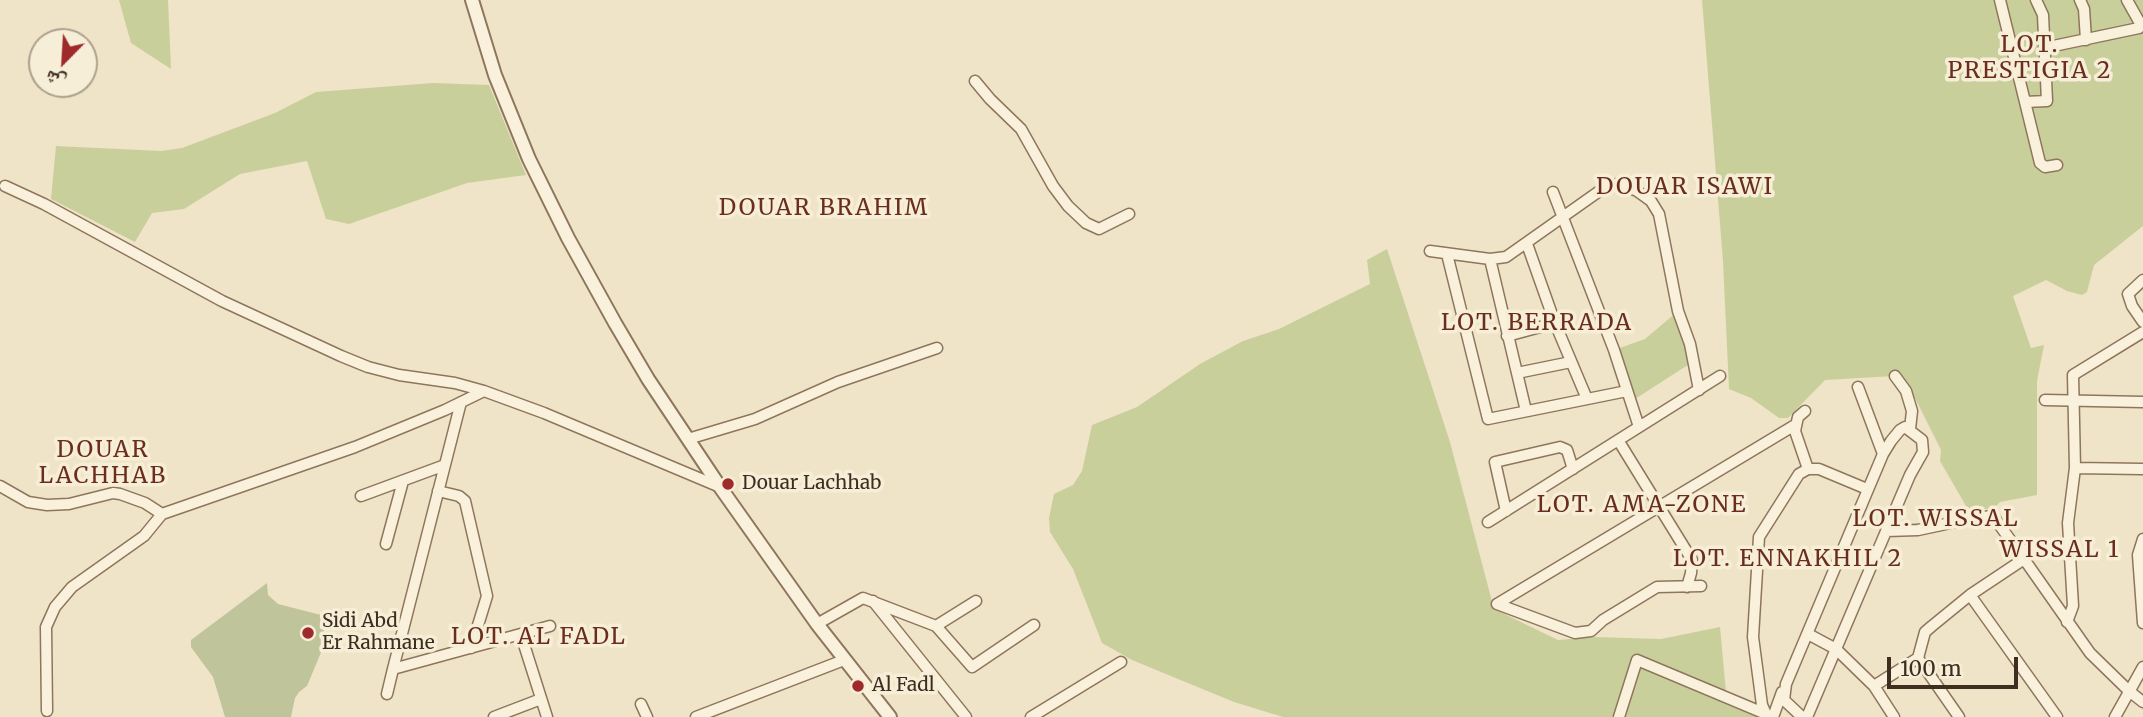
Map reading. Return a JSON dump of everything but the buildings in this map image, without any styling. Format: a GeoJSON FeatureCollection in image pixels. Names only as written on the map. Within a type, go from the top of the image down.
{"type":"FeatureCollection","features":[{"type":"Feature","properties":{"kind":"street"},"geometry":{"type":"LineString","coordinates":[[472,0],[495,75],[529,159],[568,238],[615,323],[720,487],[817,624],[890,717]]}},
{"type":"Feature","properties":{"kind":"street"},"geometry":{"type":"LineString","coordinates":[[2000,0],[2040,163],[2050,168],[2057,165]]}},
{"type":"Feature","properties":{"kind":"street"},"geometry":{"type":"LineString","coordinates":[[2025,102],[2047,101],[2043,15],[2036,0]]}},
{"type":"Feature","properties":{"kind":"street"},"geometry":{"type":"LineString","coordinates":[[2080,0],[2084,9],[2086,40]]}},
{"type":"Feature","properties":{"kind":"street"},"geometry":{"type":"LineString","coordinates":[[2044,48],[2139,28],[2141,25],[2130,1]]}},
{"type":"Feature","properties":{"kind":"street"},"geometry":{"type":"LineString","coordinates":[[975,81],[989,99],[1021,129],[1053,186],[1068,206],[1086,223],[1099,229],[1129,214]]}},
{"type":"Feature","properties":{"kind":"street"},"geometry":{"type":"LineString","coordinates":[[1430,251],[1490,259],[1506,257],[1608,185],[1620,184],[1637,191],[1651,201],[1659,214],[1678,311],[1690,344],[1699,390]]}},
{"type":"Feature","properties":{"kind":"street"},"geometry":{"type":"LineString","coordinates":[[5,186],[44,204],[222,302],[341,356],[368,367],[484,391],[544,413],[720,487]]}},
{"type":"Feature","properties":{"kind":"street"},"geometry":{"type":"LineString","coordinates":[[1553,192],[1639,427]]}},
{"type":"Feature","properties":{"kind":"street"},"geometry":{"type":"LineString","coordinates":[[1527,244],[1555,323],[1587,399]]}},
{"type":"Feature","properties":{"kind":"street"},"geometry":{"type":"LineString","coordinates":[[1447,254],[1488,419],[1627,391]]}},
{"type":"Feature","properties":{"kind":"street"},"geometry":{"type":"LineString","coordinates":[[1490,259],[1526,411]]}},
{"type":"Feature","properties":{"kind":"street"},"geometry":{"type":"LineString","coordinates":[[2143,280],[2128,294],[2132,306],[2143,322]]}},
{"type":"Feature","properties":{"kind":"street"},"geometry":{"type":"LineString","coordinates":[[1507,336],[1555,323]]}},
{"type":"Feature","properties":{"kind":"street"},"geometry":{"type":"LineString","coordinates":[[2067,622],[2073,606],[2068,523],[2075,468],[2073,375],[2143,332]]}},
{"type":"Feature","properties":{"kind":"street"},"geometry":{"type":"LineString","coordinates":[[688,439],[755,419],[838,382],[937,348]]}},
{"type":"Feature","properties":{"kind":"street"},"geometry":{"type":"LineString","coordinates":[[1517,373],[1571,362]]}},
{"type":"Feature","properties":{"kind":"street"},"geometry":{"type":"LineString","coordinates":[[1488,522],[1720,376]]}},
{"type":"Feature","properties":{"kind":"street"},"geometry":{"type":"LineString","coordinates":[[1895,376],[1906,391],[1912,411],[1910,429]]}},
{"type":"Feature","properties":{"kind":"street"},"geometry":{"type":"LineString","coordinates":[[1858,387],[1883,454]]}},
{"type":"Feature","properties":{"kind":"street"},"geometry":{"type":"LineString","coordinates":[[47,711],[46,628],[55,607],[72,587],[144,536],[162,514],[355,447],[484,391]]}},
{"type":"Feature","properties":{"kind":"street"},"geometry":{"type":"LineString","coordinates":[[2045,400],[2143,402]]}},
{"type":"Feature","properties":{"kind":"street"},"geometry":{"type":"LineString","coordinates":[[387,694],[461,402]]}},
{"type":"Feature","properties":{"kind":"street"},"geometry":{"type":"LineString","coordinates":[[1805,411],[1798,417],[1795,425],[1808,469]]}},
{"type":"Feature","properties":{"kind":"street"},"geometry":{"type":"LineString","coordinates":[[1702,586],[1657,587],[1603,620],[1591,631],[1575,634],[1497,604],[1795,425]]}},
{"type":"Feature","properties":{"kind":"street"},"geometry":{"type":"LineString","coordinates":[[1769,716],[1808,634],[1883,454],[1900,430],[1905,427],[1910,429],[1922,440],[1923,452],[1910,475],[1804,717],[1784,700],[1786,684]]}},
{"type":"Feature","properties":{"kind":"street"},"geometry":{"type":"LineString","coordinates":[[1618,440],[1692,560],[1692,573],[1687,587]]}},
{"type":"Feature","properties":{"kind":"street"},"geometry":{"type":"LineString","coordinates":[[1506,511],[1495,462],[1560,447],[1567,450],[1573,469]]}},
{"type":"Feature","properties":{"kind":"street"},"geometry":{"type":"LineString","coordinates":[[361,495],[445,465]]}},
{"type":"Feature","properties":{"kind":"street"},"geometry":{"type":"LineString","coordinates":[[2075,468],[2143,469]]}},
{"type":"Feature","properties":{"kind":"street"},"geometry":{"type":"LineString","coordinates":[[1769,716],[1762,705],[1754,637],[1759,537],[1799,474],[1808,469],[1819,469],[1867,489]]}},
{"type":"Feature","properties":{"kind":"street"},"geometry":{"type":"LineString","coordinates":[[386,544],[403,481]]}},
{"type":"Feature","properties":{"kind":"street"},"geometry":{"type":"LineString","coordinates":[[0,486],[28,502],[47,505],[69,504],[113,493],[120,494],[145,503],[162,514]]}},
{"type":"Feature","properties":{"kind":"street"},"geometry":{"type":"LineString","coordinates":[[438,491],[460,496],[465,501],[487,596],[471,648]]}},
{"type":"Feature","properties":{"kind":"street"},"geometry":{"type":"LineString","coordinates":[[1886,531],[1918,530],[1993,516],[2090,653],[2143,702]]}},
{"type":"Feature","properties":{"kind":"street"},"geometry":{"type":"LineString","coordinates":[[2143,539],[2138,555],[2143,623]]}},
{"type":"Feature","properties":{"kind":"street"},"geometry":{"type":"LineString","coordinates":[[1874,686],[1918,658],[1925,632],[2021,555],[2068,544]]}},
{"type":"Feature","properties":{"kind":"street"},"geometry":{"type":"LineString","coordinates":[[1970,595],[2057,717]]}},
{"type":"Feature","properties":{"kind":"street"},"geometry":{"type":"LineString","coordinates":[[817,624],[863,598],[936,626],[972,667],[1034,625]]}},
{"type":"Feature","properties":{"kind":"street"},"geometry":{"type":"LineString","coordinates":[[873,601],[966,717]]}},
{"type":"Feature","properties":{"kind":"street"},"geometry":{"type":"LineString","coordinates":[[936,626],[976,601]]}},
{"type":"Feature","properties":{"kind":"street"},"geometry":{"type":"LineString","coordinates":[[393,669],[550,626]]}},
{"type":"Feature","properties":{"kind":"street"},"geometry":{"type":"LineString","coordinates":[[1808,634],[1836,649],[1874,686],[1894,717]]}},
{"type":"Feature","properties":{"kind":"street"},"geometry":{"type":"LineString","coordinates":[[521,635],[547,717]]}},
{"type":"Feature","properties":{"kind":"street"},"geometry":{"type":"LineString","coordinates":[[1918,658],[1959,717]]}},
{"type":"Feature","properties":{"kind":"street"},"geometry":{"type":"LineString","coordinates":[[696,717],[844,660]]}},
{"type":"Feature","properties":{"kind":"street"},"geometry":{"type":"LineString","coordinates":[[1619,717],[1637,660],[1769,716]]}},
{"type":"Feature","properties":{"kind":"street"},"geometry":{"type":"LineString","coordinates":[[1031,717],[1121,662]]}},
{"type":"Feature","properties":{"kind":"street"},"geometry":{"type":"LineString","coordinates":[[2116,717],[2143,667]]}},
{"type":"Feature","properties":{"kind":"street"},"geometry":{"type":"LineString","coordinates":[[494,717],[541,699]]}},
{"type":"Feature","properties":{"kind":"street"},"geometry":{"type":"LineString","coordinates":[[641,704],[647,717]]}},
{"type":"Feature","properties":{"kind":"green space"},"geometry":{"type":"Polygon","coordinates":[[[119,0],[168,0],[171,69],[131,43],[119,0]]]}},
{"type":"Feature","properties":{"kind":"green space"},"geometry":{"type":"Polygon","coordinates":[[[1702,0],[2143,0],[2143,226],[2094,265],[2087,292],[2082,295],[2046,280],[2013,296],[2031,348],[2044,345],[2037,381],[2037,495],[2000,502],[1995,507],[1970,513],[1940,461],[1941,450],[1915,398],[1895,376],[1825,380],[1788,418],[1779,418],[1751,398],[1729,389],[1723,261],[1702,0]]]}},
{"type":"Feature","properties":{"kind":"green space"},"geometry":{"type":"Polygon","coordinates":[[[433,83],[489,85],[526,175],[467,183],[349,224],[326,219],[307,161],[240,174],[184,209],[152,213],[135,242],[51,199],[56,146],[161,151],[182,148],[275,113],[316,92],[433,83]]]}},
{"type":"Feature","properties":{"kind":"green space"},"geometry":{"type":"Polygon","coordinates":[[[1387,249],[1450,442],[1494,609],[1558,640],[1594,637],[1661,639],[1720,627],[1726,692],[1767,717],[1283,717],[1234,702],[1132,660],[1102,643],[1073,569],[1050,532],[1049,518],[1054,494],[1073,485],[1082,471],[1092,425],[1137,407],[1200,364],[1243,341],[1279,329],[1370,284],[1367,260],[1387,249]]]}},
{"type":"Feature","properties":{"kind":"green space"},"geometry":{"type":"Polygon","coordinates":[[[1678,311],[1694,361],[1632,401],[1614,350],[1645,339],[1678,311]]]}},
{"type":"Feature","properties":{"kind":"green space"},"geometry":{"type":"Polygon","coordinates":[[[267,583],[268,595],[278,604],[321,615],[325,619],[322,650],[307,686],[295,698],[291,717],[225,717],[213,677],[191,647],[191,640],[267,583]]]}},
{"type":"Feature","properties":{"kind":"place","name":"Douar Lachhab"},"geometry":{"type":"Point","coordinates":[728,484]}},
{"type":"Feature","properties":{"kind":"place","name":"Sidi Abd Er Rahmane"},"geometry":{"type":"Point","coordinates":[308,633]}},
{"type":"Feature","properties":{"kind":"place","name":"Al Fadl"},"geometry":{"type":"Point","coordinates":[858,686]}},
{"type":"Feature","properties":{"kind":"district","name":"LOT. PRESTIGIA 2"},"geometry":{"type":"Point","coordinates":[2030,58]}},
{"type":"Feature","properties":{"kind":"district","name":"DOUAR ISAWI"},"geometry":{"type":"Point","coordinates":[1685,187]}},
{"type":"Feature","properties":{"kind":"district","name":"DOUAR BRAHIM"},"geometry":{"type":"Point","coordinates":[824,208]}},
{"type":"Feature","properties":{"kind":"district","name":"LOT. BERRADA"},"geometry":{"type":"Point","coordinates":[1537,323]}},
{"type":"Feature","properties":{"kind":"district","name":"DOUAR LACHHAB"},"geometry":{"type":"Point","coordinates":[103,463]}},
{"type":"Feature","properties":{"kind":"district","name":"LOT. AMA-ZONE"},"geometry":{"type":"Point","coordinates":[1642,505]}},
{"type":"Feature","properties":{"kind":"district","name":"LOT. WISSAL"},"geometry":{"type":"Point","coordinates":[1936,519]}},
{"type":"Feature","properties":{"kind":"district","name":"WISSAL 1"},"geometry":{"type":"Point","coordinates":[2060,550]}},
{"type":"Feature","properties":{"kind":"district","name":"LOT. ENNAKHIL 2"},"geometry":{"type":"Point","coordinates":[1788,559]}},
{"type":"Feature","properties":{"kind":"district","name":"LOT. AL FADL"},"geometry":{"type":"Point","coordinates":[539,637]}}]}
